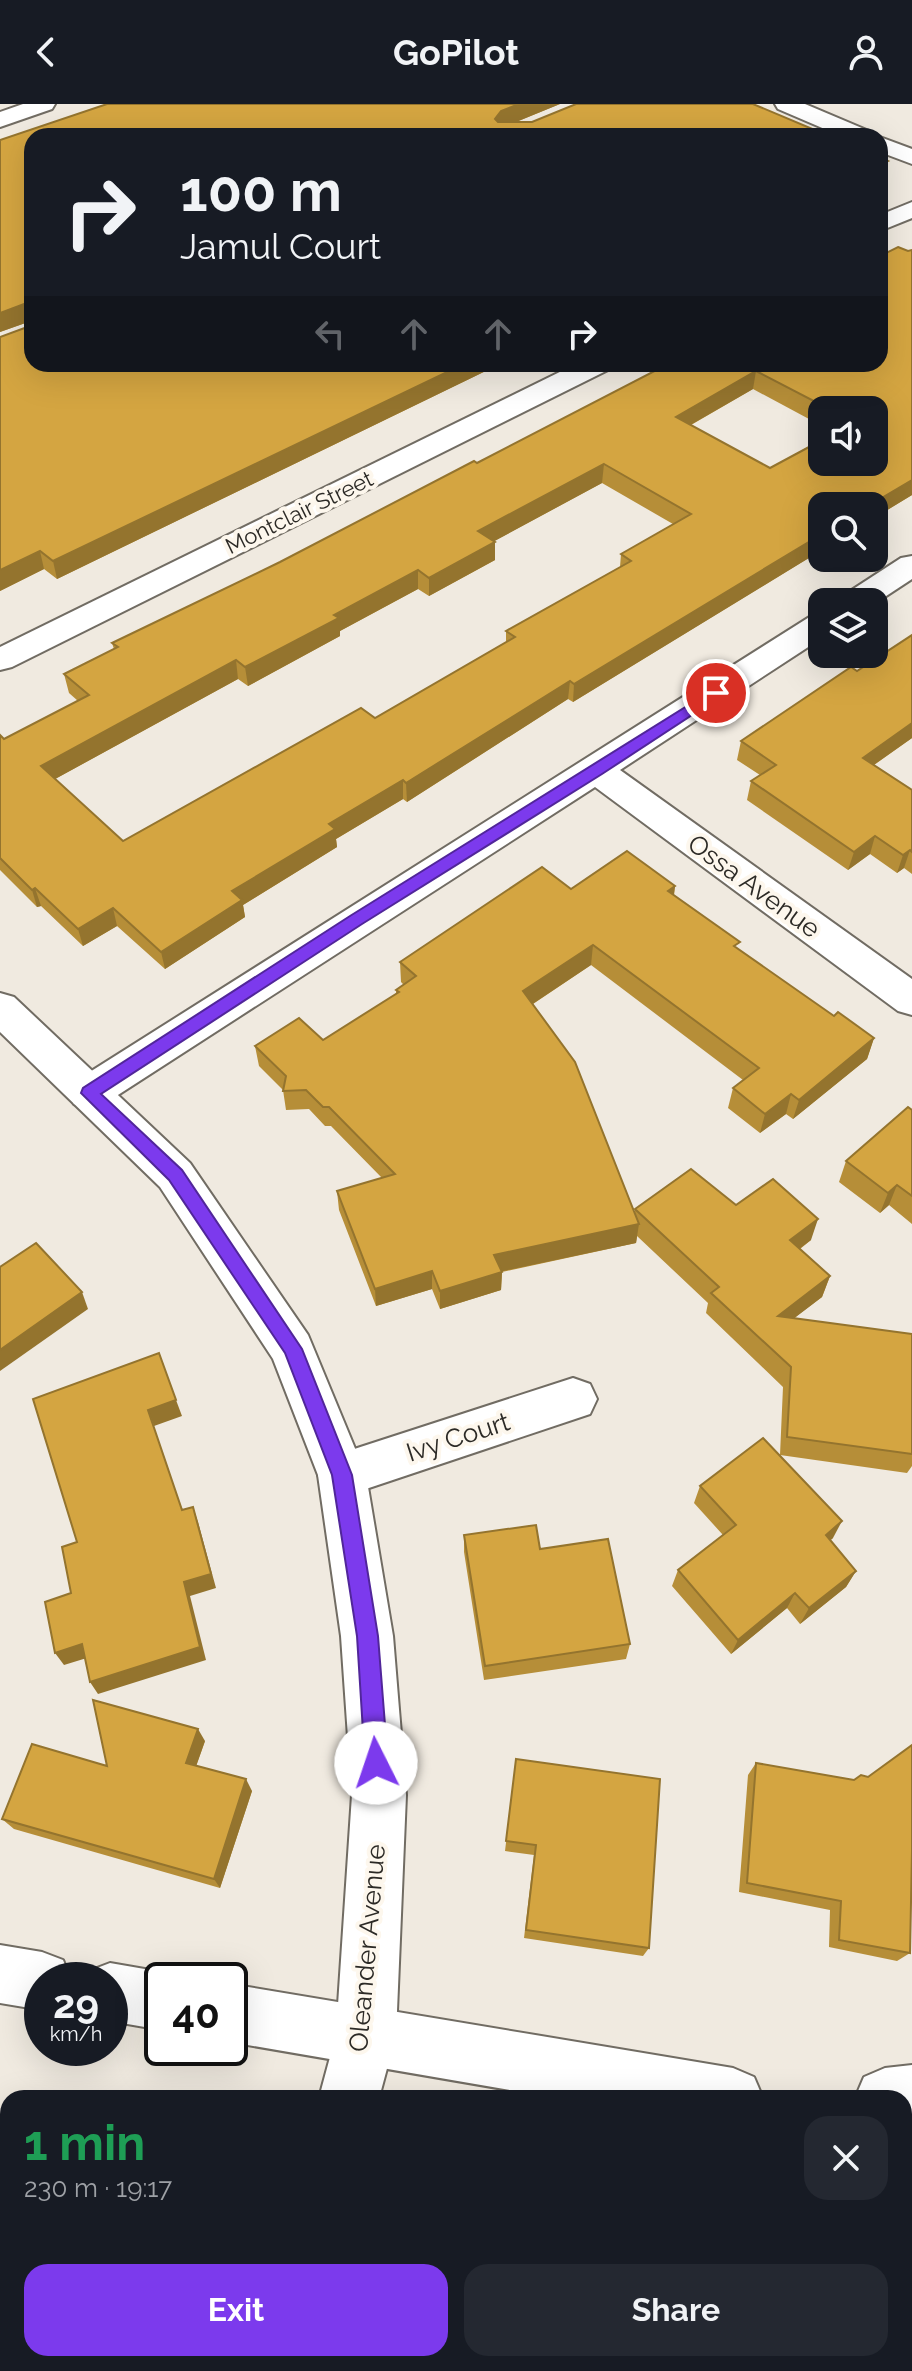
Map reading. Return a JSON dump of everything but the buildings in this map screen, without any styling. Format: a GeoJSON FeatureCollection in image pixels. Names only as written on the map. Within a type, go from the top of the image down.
{"type":"FeatureCollection","features":[{"type":"Feature","properties":{"kind":"street"},"geometry":{"type":"LineString","coordinates":[[0,120],[44,104]]}},
{"type":"Feature","properties":{"kind":"street"},"geometry":{"type":"LineString","coordinates":[[786,104],[842,128]]}},
{"type":"Feature","properties":{"kind":"street"},"geometry":{"type":"LineString","coordinates":[[888,147],[912,157]]}},
{"type":"Feature","properties":{"kind":"street"},"geometry":{"type":"LineString","coordinates":[[888,220],[912,209]]}},
{"type":"Feature","properties":{"kind":"street","name":"Montclair Street"},"geometry":{"type":"LineString","coordinates":[[0,660],[582,372]]}},
{"type":"Feature","properties":{"kind":"street"},"geometry":{"type":"LineString","coordinates":[[877,588],[912,565]]}},
{"type":"Feature","properties":{"kind":"street"},"geometry":{"type":"LineString","coordinates":[[89,1093],[356,920],[597,771],[808,632]]}},
{"type":"Feature","properties":{"kind":"street","name":"Ossa Avenue"},"geometry":{"type":"LineString","coordinates":[[597,771],[912,1000]]}},
{"type":"Feature","properties":{"kind":"street","name":"Oleander Avenue"},"geometry":{"type":"LineString","coordinates":[[0,1008],[175,1175],[292,1349],[342,1475],[367,1636],[379,1795],[366,2035],[351,2090]]}},
{"type":"Feature","properties":{"kind":"street","name":"Ivy Court"},"geometry":{"type":"LineString","coordinates":[[342,1475],[573,1399]]}},
{"type":"Feature","properties":{"kind":"street"},"geometry":{"type":"LineString","coordinates":[[0,1974],[24,1978]]}},
{"type":"Feature","properties":{"kind":"street"},"geometry":{"type":"LineString","coordinates":[[248,2016],[686,2090]]}},
{"type":"Feature","properties":{"kind":"route"},"geometry":{"type":"LineString","coordinates":[[376,1763],[367,1636],[342,1475],[292,1349],[175,1175],[89,1093],[716,693]]}}]}
